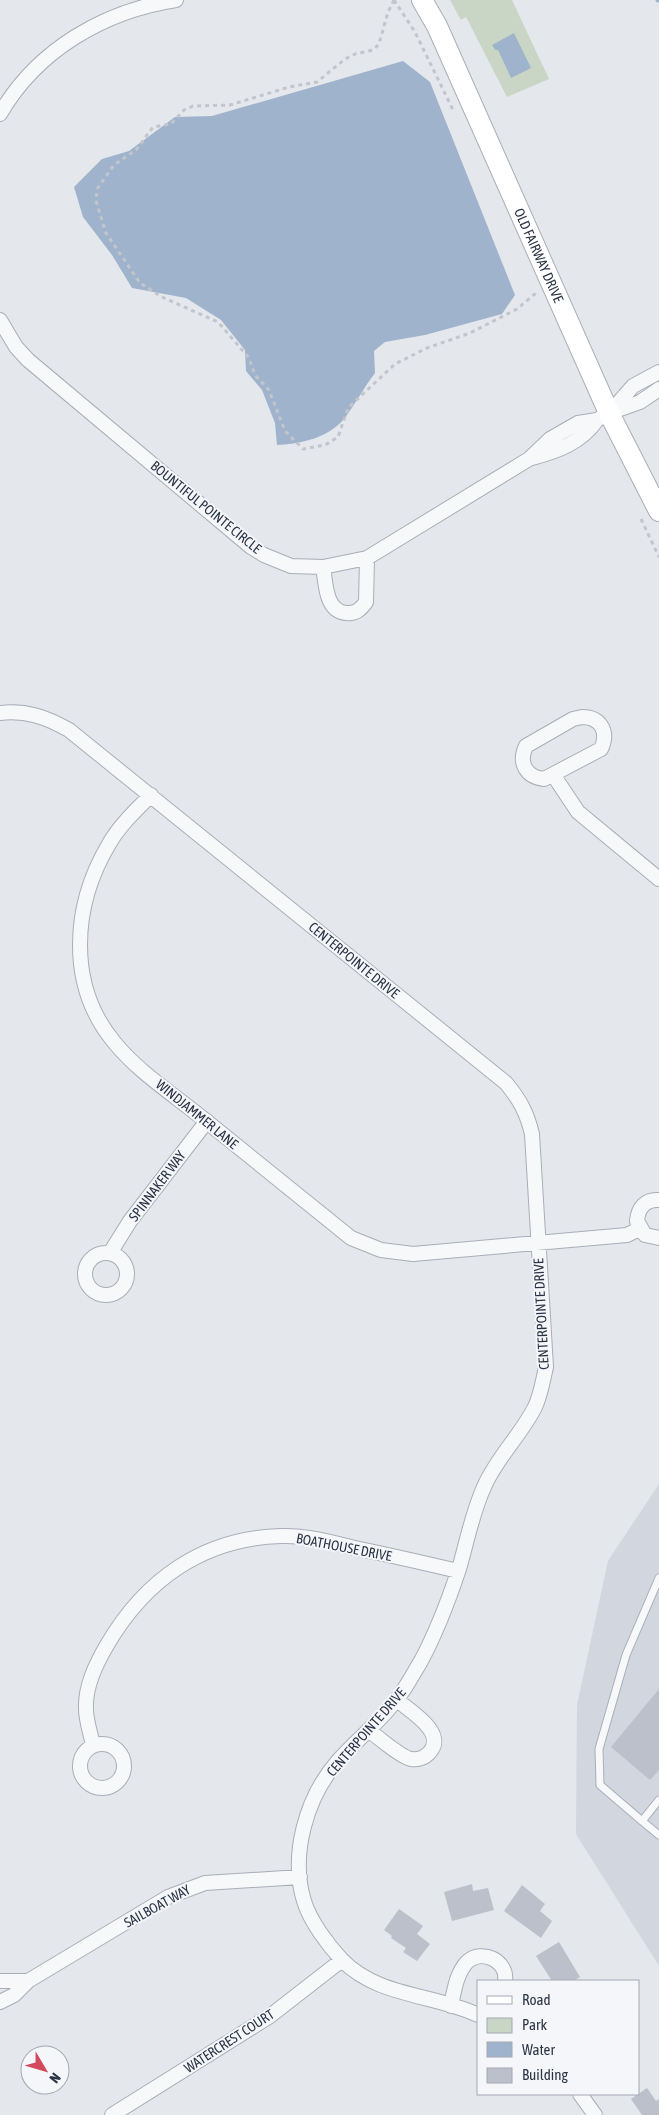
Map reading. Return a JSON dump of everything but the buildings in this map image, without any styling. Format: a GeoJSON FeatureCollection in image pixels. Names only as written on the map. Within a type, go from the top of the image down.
{"type":"FeatureCollection","features":[{"type":"Feature","properties":{"kind":"street"},"geometry":{"type":"LineString","coordinates":[[0,114],[21,83],[61,44],[108,19],[153,3],[176,0]]}},
{"type":"Feature","properties":{"kind":"street","name":"OLD FAIRWAY DRIVE"},"geometry":{"type":"LineString","coordinates":[[422,0],[437,26],[603,416],[659,511]]}},
{"type":"Feature","properties":{"kind":"street","name":"BOUNTIFUL POINTE CIRCLE"},"geometry":{"type":"LineString","coordinates":[[0,320],[16,347],[28,360],[251,547],[264,555],[291,566],[323,567],[367,558],[528,459],[550,440],[578,423],[640,402],[659,389]]}},
{"type":"Feature","properties":{"kind":"street"},"geometry":{"type":"LineString","coordinates":[[603,416],[633,386],[659,372]]}},
{"type":"Feature","properties":{"kind":"street"},"geometry":{"type":"LineString","coordinates":[[323,567],[331,604],[341,612],[350,613],[362,607],[366,602],[367,558]]}},
{"type":"Feature","properties":{"kind":"street","name":"CENTERPOINTE DRIVE"},"geometry":{"type":"LineString","coordinates":[[0,712],[32,713],[69,730],[506,1084],[520,1100],[528,1117],[532,1134],[537,1243],[546,1367],[542,1385],[535,1406],[501,1455],[484,1487],[458,1571],[426,1652],[397,1700],[337,1762],[314,1799],[300,1841],[300,1878],[304,1902],[316,1924],[342,1960],[363,1976],[381,1985],[477,2015]]}},
{"type":"Feature","properties":{"kind":"street"},"geometry":{"type":"LineString","coordinates":[[591,717],[597,720],[602,726],[605,735],[601,749],[554,776],[544,779],[537,778],[526,770],[522,760],[526,746],[573,719],[591,717]]}},
{"type":"Feature","properties":{"kind":"street"},"geometry":{"type":"LineString","coordinates":[[554,776],[578,812],[659,879]]}},
{"type":"Feature","properties":{"kind":"street","name":"WINDJAMMER LANE"},"geometry":{"type":"LineString","coordinates":[[151,795],[110,842],[89,886],[82,910],[79,937],[81,975],[89,1002],[101,1026],[115,1044],[134,1063],[350,1238],[381,1250],[412,1254],[627,1235],[639,1229]]}},
{"type":"Feature","properties":{"kind":"street","name":"SPINNAKER WAY"},"geometry":{"type":"LineString","coordinates":[[110,1253],[130,1221],[207,1121]]}},
{"type":"Feature","properties":{"kind":"street"},"geometry":{"type":"LineString","coordinates":[[659,1200],[646,1202],[637,1214],[639,1229],[645,1235],[659,1238]]}},
{"type":"Feature","properties":{"kind":"street","name":"BOATHOUSE DRIVE"},"geometry":{"type":"LineString","coordinates":[[93,1746],[86,1708],[90,1678],[102,1653],[129,1609],[148,1589],[188,1561],[237,1542],[282,1536],[318,1539],[458,1571]]}},
{"type":"Feature","properties":{"kind":"street"},"geometry":{"type":"LineString","coordinates":[[369,1730],[410,1759],[423,1758],[430,1752],[434,1740],[433,1733],[428,1726],[397,1700]]}},
{"type":"Feature","properties":{"kind":"street","name":"SAILBOAT WAY"},"geometry":{"type":"LineString","coordinates":[[0,2002],[14,1996],[28,1982],[168,1897],[189,1887],[205,1883],[300,1878]]}},
{"type":"Feature","properties":{"kind":"street"},"geometry":{"type":"LineString","coordinates":[[450,2006],[458,1978],[464,1966],[476,1957],[491,1957],[500,1963],[504,1970],[505,1980]]}},
{"type":"Feature","properties":{"kind":"street","name":"WATERCREST COURT"},"geometry":{"type":"LineString","coordinates":[[112,2115],[270,2016],[342,1960]]}},
{"type":"Feature","properties":{"kind":"street"},"geometry":{"type":"LineString","coordinates":[[0,1981],[28,1982]]}},
{"type":"Feature","properties":{"kind":"street"},"geometry":{"type":"LineString","coordinates":[[581,2095],[595,2115]]}},
{"type":"Feature","properties":{"kind":"lane"},"geometry":{"type":"LineString","coordinates":[[659,1578],[626,1655],[599,1749],[600,1785],[659,1835]]}},
{"type":"Feature","properties":{"kind":"lane"},"geometry":{"type":"LineString","coordinates":[[642,1821],[659,1800]]}},
{"type":"Feature","properties":{"kind":"path"},"geometry":{"type":"LineString","coordinates":[[394,0],[388,12],[379,44],[373,50],[354,54],[345,59],[317,82],[289,87],[230,105],[193,106],[184,110],[171,124],[153,127],[136,150],[114,165],[97,189],[96,201],[106,232],[140,283],[162,297],[218,322],[249,358],[254,375],[269,390],[285,431],[303,449],[325,445],[338,437],[348,408],[395,364],[428,348],[470,333],[517,309],[529,296],[538,292]]}},
{"type":"Feature","properties":{"kind":"shaded area"},"geometry":{"type":"Polygon","coordinates":[[[659,1484],[659,1966],[576,1834],[577,1705],[608,1561],[659,1484]]]}},
{"type":"Feature","properties":{"kind":"green space"},"geometry":{"type":"Polygon","coordinates":[[[450,0],[512,0],[549,79],[507,97],[466,17],[461,20],[450,0]]]}},
{"type":"Feature","properties":{"kind":"water"},"geometry":{"type":"Polygon","coordinates":[[[514,33],[531,68],[511,78],[498,50],[495,50],[492,45],[514,33]]]}},
{"type":"Feature","properties":{"kind":"water"},"geometry":{"type":"Polygon","coordinates":[[[403,61],[430,82],[515,295],[502,314],[425,335],[385,342],[374,351],[375,373],[341,423],[316,438],[277,445],[275,423],[262,390],[246,371],[245,350],[221,320],[186,298],[132,288],[112,255],[83,217],[74,187],[102,159],[129,151],[175,117],[212,116],[403,61]]]}}]}
